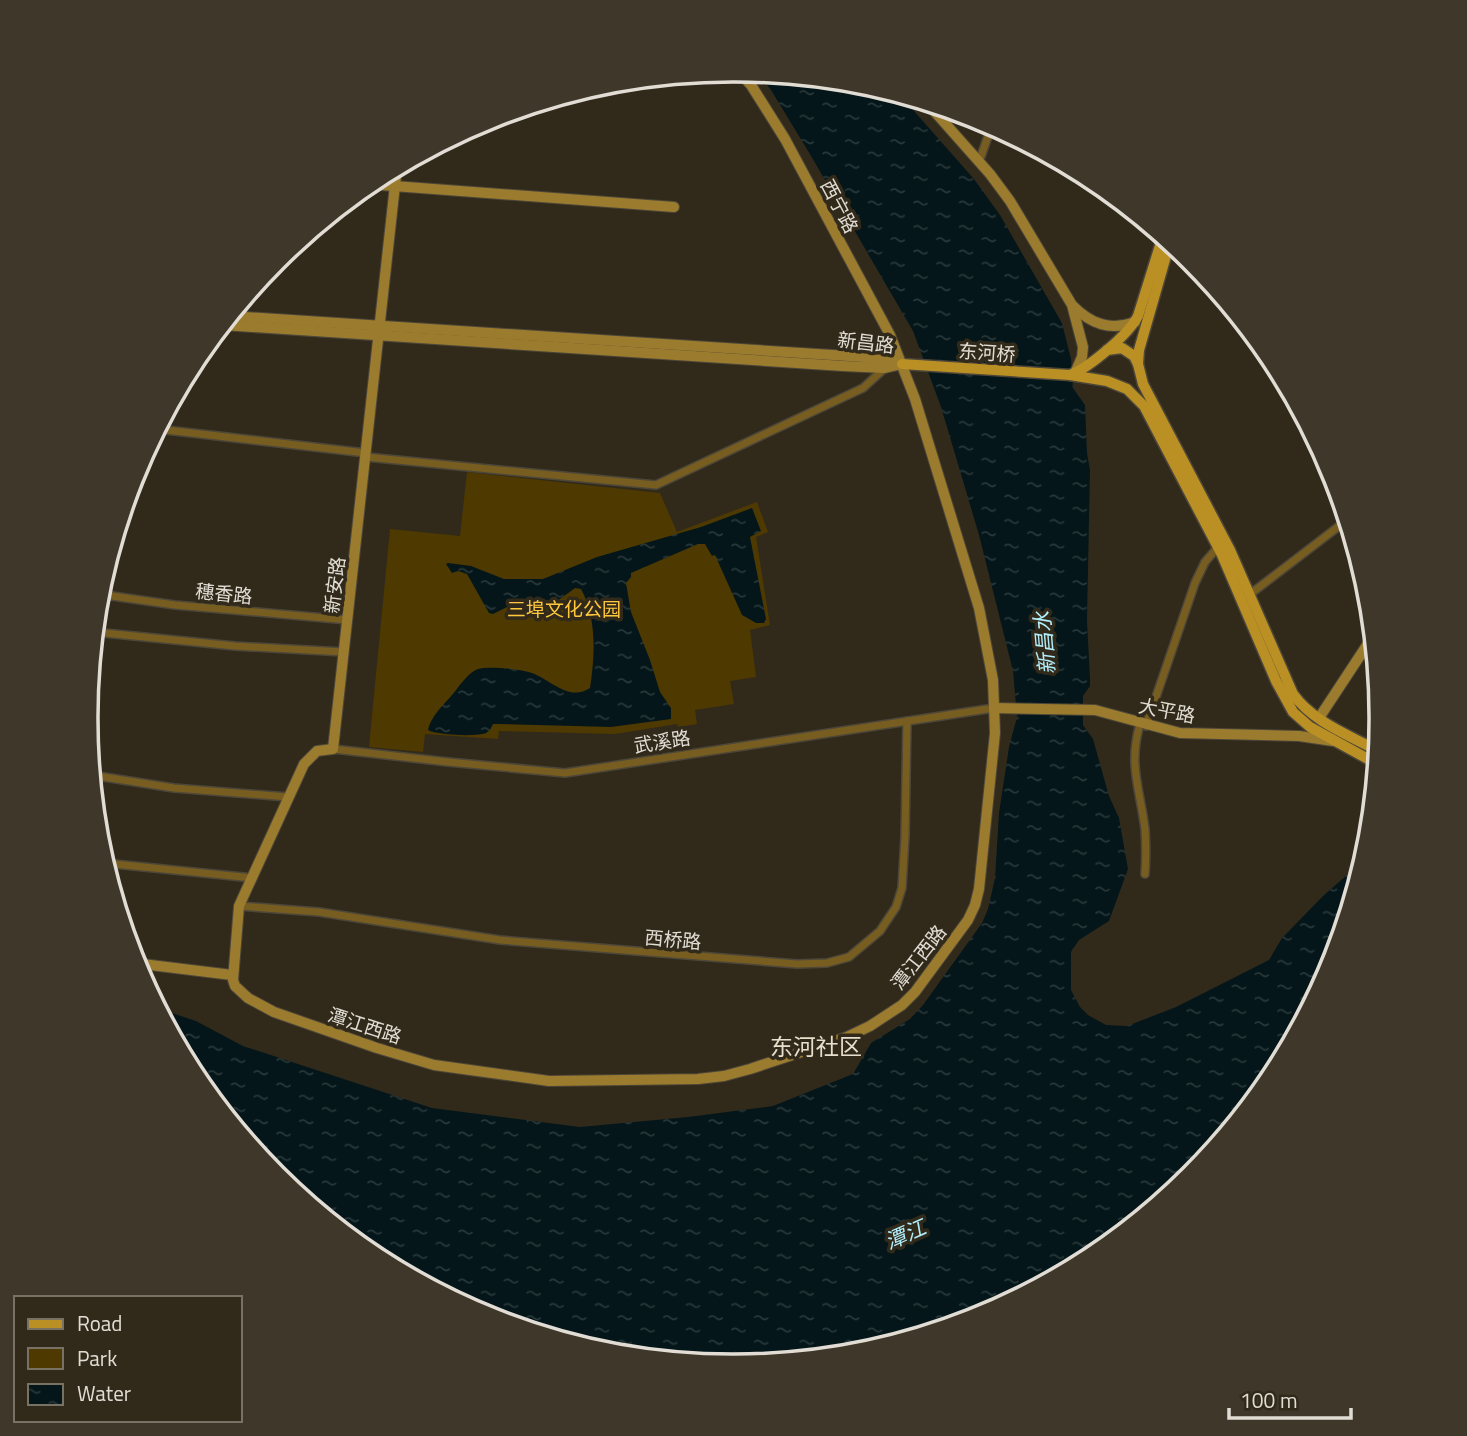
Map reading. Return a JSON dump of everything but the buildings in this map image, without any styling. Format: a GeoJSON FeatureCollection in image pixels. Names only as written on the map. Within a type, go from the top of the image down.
{"type":"FeatureCollection","features":[{"type":"Feature","properties":{"kind":"main road"},"geometry":{"type":"LineString","coordinates":[[1072,374],[1127,333],[1135,322],[1160,246]]}},
{"type":"Feature","properties":{"kind":"main road"},"geometry":{"type":"LineString","coordinates":[[1138,364],[1139,350],[1167,253]]}},
{"type":"Feature","properties":{"kind":"main road"},"geometry":{"type":"LineString","coordinates":[[1105,350],[1122,348],[1134,356],[1143,384],[1230,550],[1293,694],[1301,705],[1318,718],[1368,743]]}},
{"type":"Feature","properties":{"kind":"main road","name":"东河桥"},"geometry":{"type":"LineString","coordinates":[[901,364],[1072,374],[1127,388],[1140,401],[1218,547],[1284,698],[1301,721],[1368,760]]}},
{"type":"Feature","properties":{"kind":"street","name":"西宁路"},"geometry":{"type":"LineString","coordinates":[[748,83],[785,139],[890,335],[901,364]]}},
{"type":"Feature","properties":{"kind":"street"},"geometry":{"type":"LineString","coordinates":[[939,116],[1010,201],[1072,305],[1083,317],[1099,325],[1122,326],[1135,322]]}},
{"type":"Feature","properties":{"kind":"street"},"geometry":{"type":"LineString","coordinates":[[979,162],[988,136]]}},
{"type":"Feature","properties":{"kind":"street","name":"新安路"},"geometry":{"type":"LineString","coordinates":[[334,748],[396,179]]}},
{"type":"Feature","properties":{"kind":"street"},"geometry":{"type":"LineString","coordinates":[[385,186],[674,207]]}},
{"type":"Feature","properties":{"kind":"street"},"geometry":{"type":"LineString","coordinates":[[1072,305],[1083,347],[1082,357],[1072,374]]}},
{"type":"Feature","properties":{"kind":"street","name":"新昌路"},"geometry":{"type":"LineString","coordinates":[[241,317],[380,331],[885,368],[901,364]]}},
{"type":"Feature","properties":{"kind":"street","name":"新昌路"},"geometry":{"type":"LineString","coordinates":[[234,325],[864,357],[901,364]]}},
{"type":"Feature","properties":{"kind":"street","name":"潭江西路"},"geometry":{"type":"LineString","coordinates":[[203,971],[223,979],[274,1012],[377,1048],[434,1065],[529,1080],[724,1076],[847,1037],[891,1013],[915,992],[974,910],[979,889],[995,733],[993,680],[979,608],[931,449],[901,364]]}},
{"type":"Feature","properties":{"kind":"street"},"geometry":{"type":"LineString","coordinates":[[167,430],[366,455],[656,485],[863,388],[885,368]]}},
{"type":"Feature","properties":{"kind":"street"},"geometry":{"type":"LineString","coordinates":[[1249,595],[1340,526]]}},
{"type":"Feature","properties":{"kind":"street"},"geometry":{"type":"LineString","coordinates":[[1145,874],[1144,829],[1134,745],[1195,583],[1205,562],[1218,547]]}},
{"type":"Feature","properties":{"kind":"street","name":"穗香路"},"geometry":{"type":"LineString","coordinates":[[110,596],[177,605],[348,620]]}},
{"type":"Feature","properties":{"kind":"street"},"geometry":{"type":"LineString","coordinates":[[103,633],[235,646],[344,652]]}},
{"type":"Feature","properties":{"kind":"street"},"geometry":{"type":"LineString","coordinates":[[1318,718],[1365,648]]}},
{"type":"Feature","properties":{"kind":"street","name":"武溪路"},"geometry":{"type":"LineString","coordinates":[[334,748],[448,762],[565,772],[994,708]]}},
{"type":"Feature","properties":{"kind":"street","name":"大平路"},"geometry":{"type":"LineString","coordinates":[[994,708],[1096,710],[1143,725],[1193,734],[1299,736],[1333,741]]}},
{"type":"Feature","properties":{"kind":"street","name":"西桥路"},"geometry":{"type":"LineString","coordinates":[[239,906],[319,912],[500,940],[797,964],[840,960],[857,952],[880,931],[891,915],[901,891],[907,721]]}},
{"type":"Feature","properties":{"kind":"street"},"geometry":{"type":"LineString","coordinates":[[242,993],[235,986],[232,975],[239,906],[308,758],[322,749],[334,748]]}},
{"type":"Feature","properties":{"kind":"street"},"geometry":{"type":"LineString","coordinates":[[101,777],[152,786],[288,797]]}},
{"type":"Feature","properties":{"kind":"street"},"geometry":{"type":"LineString","coordinates":[[115,864],[253,878]]}},
{"type":"Feature","properties":{"kind":"street"},"geometry":{"type":"LineString","coordinates":[[148,965],[232,975]]}},
{"type":"Feature","properties":{"kind":"green space","name":"三埠文化公园"},"geometry":{"type":"Polygon","coordinates":[[[467,472],[660,493],[677,532],[757,502],[768,532],[756,537],[770,625],[750,630],[756,677],[730,681],[734,704],[695,710],[697,724],[678,727],[677,724],[615,734],[499,731],[498,739],[425,734],[423,752],[369,747],[390,529],[460,536],[467,472]]]}},
{"type":"Feature","properties":{"kind":"water"},"geometry":{"type":"Polygon","coordinates":[[[766,84],[858,94],[911,108],[974,179],[1000,215],[1062,323],[1071,359],[1073,388],[1085,405],[1090,470],[1087,621],[1090,686],[1083,696],[1083,725],[1093,739],[1109,796],[1119,818],[1128,869],[1109,921],[1079,940],[1071,952],[1071,990],[1080,1007],[1106,1025],[1127,1026],[1176,1007],[1269,960],[1282,938],[1350,872],[1321,961],[1304,999],[1262,1071],[1238,1105],[1183,1168],[1121,1222],[1051,1269],[1015,1288],[938,1320],[858,1342],[734,1354],[651,1348],[609,1342],[569,1332],[490,1305],[416,1269],[346,1222],[284,1168],[229,1105],[170,1012],[196,1021],[243,1046],[432,1108],[580,1127],[688,1117],[773,1106],[853,1074],[871,1043],[910,1019],[923,1005],[982,923],[995,878],[999,813],[1009,747],[1017,717],[1013,671],[979,535],[941,407],[913,331],[766,84]]]}},
{"type":"Feature","properties":{"kind":"water"},"geometry":{"type":"Polygon","coordinates":[[[752,508],[761,531],[750,537],[766,619],[764,623],[756,623],[742,615],[715,555],[712,556],[705,544],[698,544],[631,573],[626,583],[631,612],[660,692],[671,708],[671,719],[611,727],[493,724],[487,732],[474,735],[428,730],[441,707],[467,676],[478,669],[497,668],[527,672],[575,693],[590,688],[592,676],[592,625],[581,589],[575,588],[542,609],[518,612],[513,604],[493,614],[489,613],[467,574],[458,571],[452,573],[446,564],[471,566],[504,579],[543,579],[597,557],[701,527],[752,508]]]}},
{"type":"Feature","properties":{"kind":"district","name":"东河社区"},"geometry":{"type":"Point","coordinates":[816,1046]}},
{"type":"Feature","properties":{"kind":"water label","name":"新昌水"},"geometry":{"type":"Point","coordinates":[1044,643]}},
{"type":"Feature","properties":{"kind":"water label","name":"潭江"},"geometry":{"type":"Point","coordinates":[905,1234]}}]}
